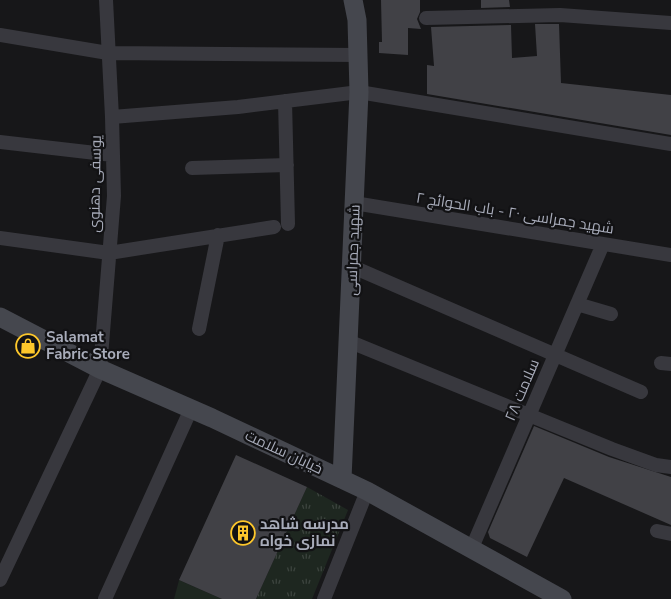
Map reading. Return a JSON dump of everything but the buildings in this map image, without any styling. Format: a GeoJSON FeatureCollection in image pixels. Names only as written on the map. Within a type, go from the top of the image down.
{"type":"FeatureCollection","features":[{"type":"Feature","properties":{"kind":"street","name":"یوسفی دهنوی"},"geometry":{"type":"LineString","coordinates":[[100,370],[114,196],[106,0]]}},
{"type":"Feature","properties":{"kind":"street"},"geometry":{"type":"LineString","coordinates":[[353,0],[357,20]]}},
{"type":"Feature","properties":{"kind":"street"},"geometry":{"type":"LineString","coordinates":[[357,20],[361,0]]}},
{"type":"Feature","properties":{"kind":"street"},"geometry":{"type":"LineString","coordinates":[[426,18],[554,15],[671,23]]}},
{"type":"Feature","properties":{"kind":"street","name":"شهید جمراسی"},"geometry":{"type":"LineString","coordinates":[[342,479],[353,266],[359,92],[357,20]]}},
{"type":"Feature","properties":{"kind":"street"},"geometry":{"type":"LineString","coordinates":[[0,35],[108,53],[358,55]]}},
{"type":"Feature","properties":{"kind":"street"},"geometry":{"type":"LineString","coordinates":[[112,117],[359,92],[671,144]]}},
{"type":"Feature","properties":{"kind":"street"},"geometry":{"type":"LineString","coordinates":[[284,101],[288,224]]}},
{"type":"Feature","properties":{"kind":"street"},"geometry":{"type":"LineString","coordinates":[[0,142],[113,155]]}},
{"type":"Feature","properties":{"kind":"street"},"geometry":{"type":"LineString","coordinates":[[192,168],[286,165]]}},
{"type":"Feature","properties":{"kind":"street","name":"شهید جمراسی ۲۰ - باب الحوائج ۲"},"geometry":{"type":"LineString","coordinates":[[354,203],[671,255]]}},
{"type":"Feature","properties":{"kind":"street"},"geometry":{"type":"LineString","coordinates":[[0,238],[109,253],[274,227]]}},
{"type":"Feature","properties":{"kind":"street"},"geometry":{"type":"LineString","coordinates":[[199,329],[218,236]]}},
{"type":"Feature","properties":{"kind":"street","name":"سلامت ۲۸"},"geometry":{"type":"LineString","coordinates":[[471,550],[603,244]]}},
{"type":"Feature","properties":{"kind":"street"},"geometry":{"type":"LineString","coordinates":[[353,266],[641,392]]}},
{"type":"Feature","properties":{"kind":"street"},"geometry":{"type":"LineString","coordinates":[[577,304],[611,314]]}},
{"type":"Feature","properties":{"kind":"street","name":"خیابان سلامت"},"geometry":{"type":"LineString","coordinates":[[0,318],[100,370],[191,409],[342,479],[562,599]]}},
{"type":"Feature","properties":{"kind":"street"},"geometry":{"type":"LineString","coordinates":[[348,340],[612,449],[656,465],[671,467]]}},
{"type":"Feature","properties":{"kind":"street"},"geometry":{"type":"LineString","coordinates":[[0,580],[100,370]]}},
{"type":"Feature","properties":{"kind":"street"},"geometry":{"type":"LineString","coordinates":[[105,599],[191,409]]}},
{"type":"Feature","properties":{"kind":"street"},"geometry":{"type":"LineString","coordinates":[[324,599],[366,491]]}},
{"type":"Feature","properties":{"kind":"green space"},"geometry":{"type":"Polygon","coordinates":[[[307,487],[348,510],[312,599],[256,599],[307,487]]]}},
{"type":"Feature","properties":{"kind":"green space"},"geometry":{"type":"Polygon","coordinates":[[[179,580],[222,599],[174,599],[179,580]]]}},
{"type":"Feature","properties":{"kind":"place","name":"Salamat Fabric Store"},"geometry":{"type":"Point","coordinates":[28,346]}},
{"type":"Feature","properties":{"kind":"place","name":"مدرسه شاهد نمازی خواه"},"geometry":{"type":"Point","coordinates":[243,533]}}]}
